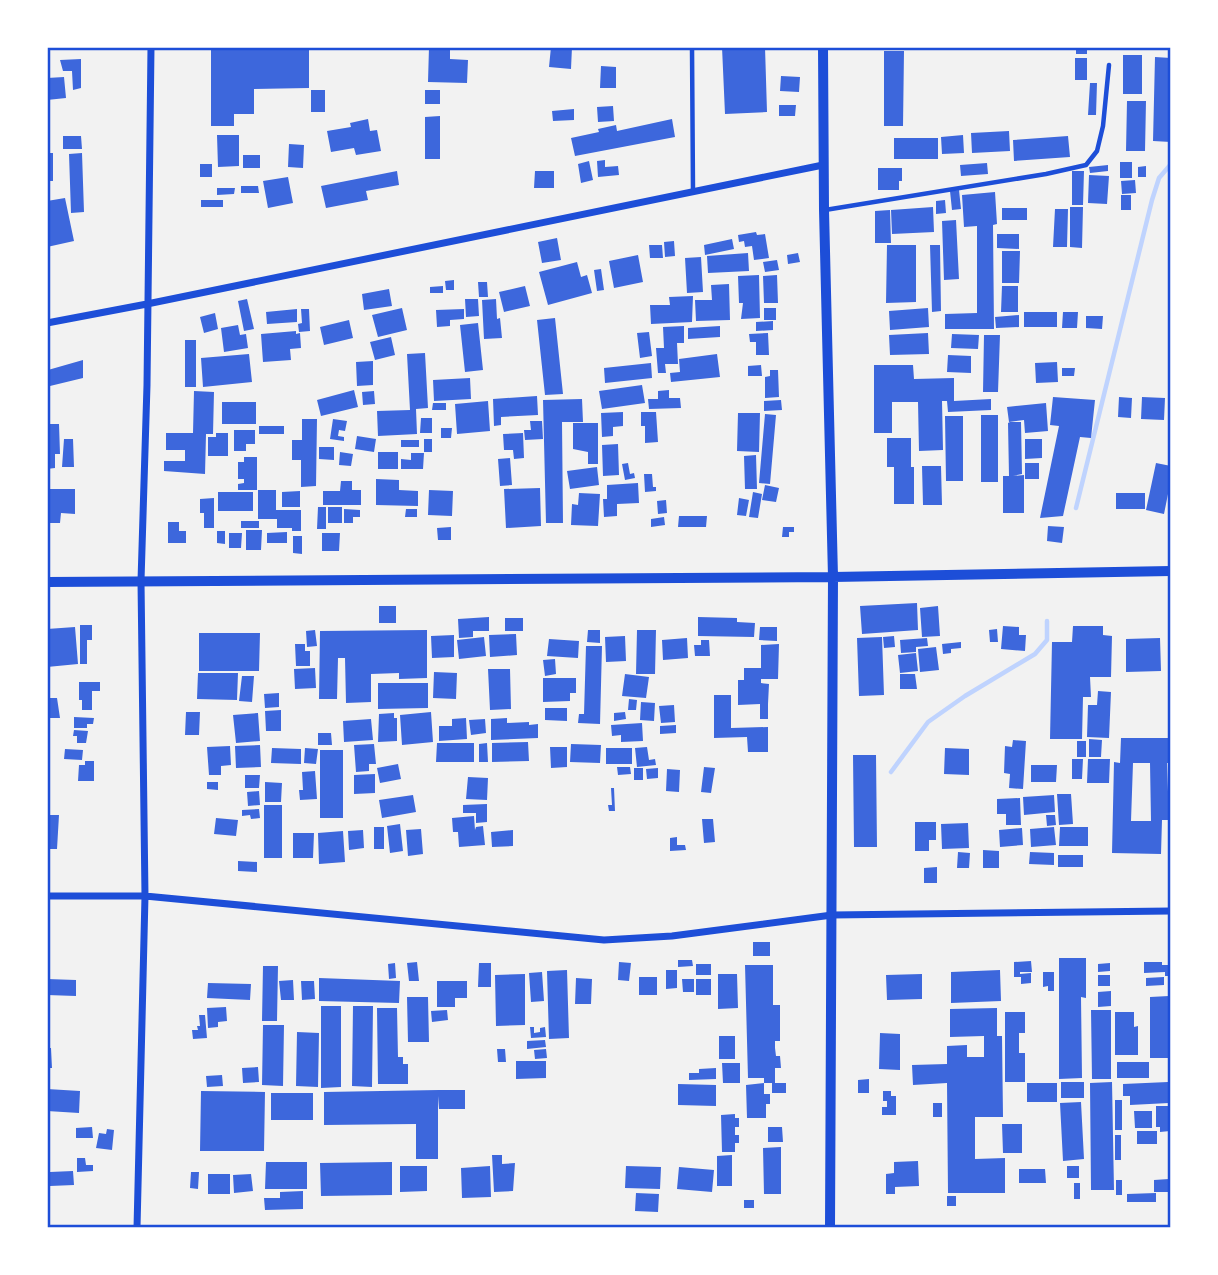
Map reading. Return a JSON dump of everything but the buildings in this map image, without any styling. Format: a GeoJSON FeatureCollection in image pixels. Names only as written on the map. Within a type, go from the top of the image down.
{"type":"FeatureCollection","features":[{"type":"Feature","properties":{"kind":"street"},"geometry":{"type":"LineString","coordinates":[[137,1228],[145,896],[141,581],[151,47]]}},
{"type":"Feature","properties":{"kind":"street"},"geometry":{"type":"LineString","coordinates":[[823,47],[823,165],[833,577],[830,1228]]}},
{"type":"Feature","properties":{"kind":"street"},"geometry":{"type":"LineString","coordinates":[[47,323],[823,165]]}},
{"type":"Feature","properties":{"kind":"street"},"geometry":{"type":"LineString","coordinates":[[47,582],[833,577],[1171,571]]}},
{"type":"Feature","properties":{"kind":"street"},"geometry":{"type":"LineString","coordinates":[[47,897],[145,896],[604,940],[672,936],[832,915],[1171,911]]}},
{"type":"Feature","properties":{"kind":"lane"},"geometry":{"type":"LineString","coordinates":[[692,47],[693,192]]}},
{"type":"Feature","properties":{"kind":"lane"},"geometry":{"type":"LineString","coordinates":[[824,210],[1086,165],[1097,151],[1103,126],[1109,65]]}},
{"type":"Feature","properties":{"kind":"waterway"},"geometry":{"type":"LineString","coordinates":[[1076,508],[1152,200],[1159,178],[1171,164]]}},
{"type":"Feature","properties":{"kind":"waterway"},"geometry":{"type":"LineString","coordinates":[[891,772],[928,722],[1035,654],[1047,640],[1047,621]]}}]}
